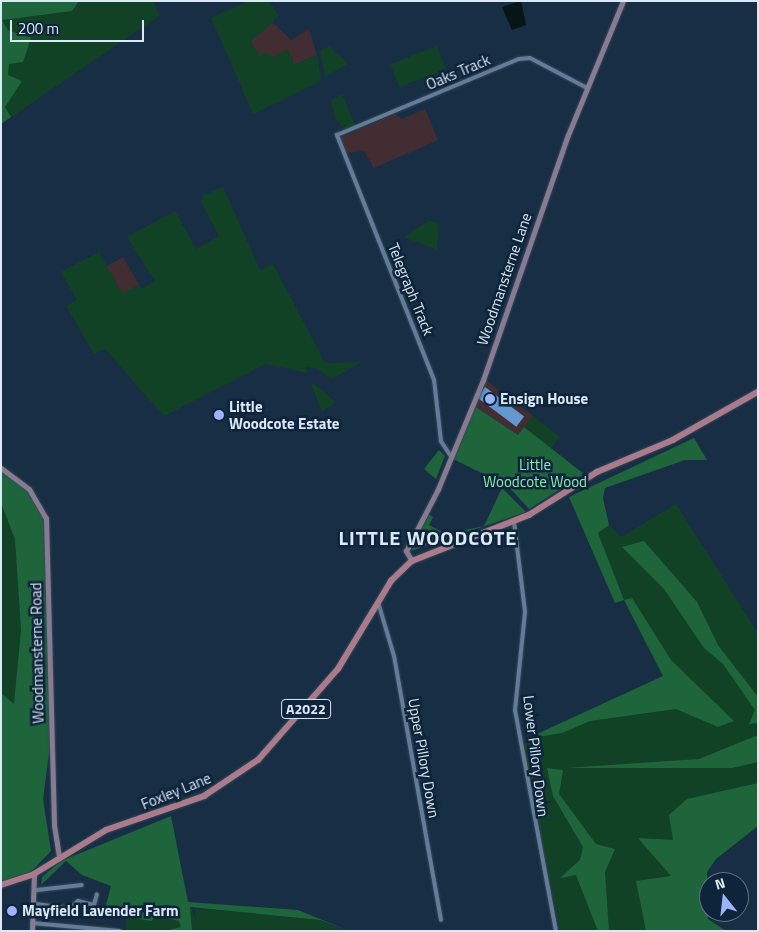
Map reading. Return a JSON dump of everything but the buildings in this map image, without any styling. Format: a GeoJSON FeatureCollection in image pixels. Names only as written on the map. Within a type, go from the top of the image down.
{"type":"FeatureCollection","features":[{"type":"Feature","properties":{"kind":"main road","name":"A2022"},"geometry":{"type":"LineString","coordinates":[[412,561],[514,522],[598,472],[673,440],[758,392]]}},
{"type":"Feature","properties":{"kind":"main road","name":"Foxley Lane"},"geometry":{"type":"LineString","coordinates":[[34,874],[59,855],[106,830],[204,796],[258,760],[338,669],[391,581],[412,561]]}},
{"type":"Feature","properties":{"kind":"main road","name":"A2022"},"geometry":{"type":"LineString","coordinates":[[1,885],[34,874]]}},
{"type":"Feature","properties":{"kind":"street","name":"Woodmansterne Lane"},"geometry":{"type":"LineString","coordinates":[[412,561],[406,550],[438,489],[450,455],[483,380],[587,88],[623,1]]}},
{"type":"Feature","properties":{"kind":"street","name":"Oaks Track"},"geometry":{"type":"LineString","coordinates":[[337,135],[519,59],[530,58],[587,88]]}},
{"type":"Feature","properties":{"kind":"street","name":"Telegraph Track"},"geometry":{"type":"LineString","coordinates":[[337,135],[434,380],[442,441],[450,455]]}},
{"type":"Feature","properties":{"kind":"street","name":"Woodmansterne Road"},"geometry":{"type":"LineString","coordinates":[[1,468],[29,489],[46,518],[54,825],[59,855]]}},
{"type":"Feature","properties":{"kind":"street","name":"Lower Pillory Down"},"geometry":{"type":"LineString","coordinates":[[514,522],[524,612],[516,710],[556,931]]}},
{"type":"Feature","properties":{"kind":"street","name":"Upper Pillory Down"},"geometry":{"type":"LineString","coordinates":[[378,602],[394,656],[441,920]]}},
{"type":"Feature","properties":{"kind":"street"},"geometry":{"type":"LineString","coordinates":[[32,931],[37,890],[34,874]]}},
{"type":"Feature","properties":{"kind":"street"},"geometry":{"type":"LineString","coordinates":[[37,890],[82,885]]}},
{"type":"Feature","properties":{"kind":"street"},"geometry":{"type":"LineString","coordinates":[[35,904],[70,908],[78,901],[94,904],[97,894]]}},
{"type":"Feature","properties":{"kind":"street"},"geometry":{"type":"LineString","coordinates":[[32,923],[120,931]]}},
{"type":"Feature","properties":{"kind":"shaded area"},"geometry":{"type":"Polygon","coordinates":[[[521,1],[526,25],[512,30],[502,7],[521,1]]]}},
{"type":"Feature","properties":{"kind":"shaded area"},"geometry":{"type":"Polygon","coordinates":[[[272,22],[291,40],[309,29],[317,55],[293,65],[292,57],[260,57],[250,42],[272,22]]]}},
{"type":"Feature","properties":{"kind":"shaded area"},"geometry":{"type":"Polygon","coordinates":[[[425,109],[438,140],[374,168],[364,151],[345,153],[340,138],[395,114],[402,119],[425,109]]]}},
{"type":"Feature","properties":{"kind":"shaded area"},"geometry":{"type":"Polygon","coordinates":[[[123,257],[139,285],[122,295],[106,267],[123,257]]]}},
{"type":"Feature","properties":{"kind":"shaded area"},"geometry":{"type":"Polygon","coordinates":[[[486,380],[533,416],[518,435],[473,405],[486,380]]]}},
{"type":"Feature","properties":{"kind":"green space"},"geometry":{"type":"Polygon","coordinates":[[[1,1],[153,1],[159,16],[1,124],[1,1]]]}},
{"type":"Feature","properties":{"kind":"green space"},"geometry":{"type":"Polygon","coordinates":[[[1,1],[79,1],[72,11],[2,20],[8,30],[31,38],[23,62],[9,64],[8,75],[22,81],[5,107],[11,117],[1,124],[1,1]]]}},
{"type":"Feature","properties":{"kind":"green space"},"geometry":{"type":"Polygon","coordinates":[[[248,1],[269,1],[279,16],[250,42],[260,56],[264,52],[274,57],[288,49],[294,65],[317,55],[321,81],[253,114],[211,18],[248,1]]]}},
{"type":"Feature","properties":{"kind":"green space"},"geometry":{"type":"Polygon","coordinates":[[[329,46],[348,64],[325,77],[320,51],[329,46]]]}},
{"type":"Feature","properties":{"kind":"green space"},"geometry":{"type":"Polygon","coordinates":[[[437,46],[446,69],[399,87],[390,64],[437,46]]]}},
{"type":"Feature","properties":{"kind":"green space"},"geometry":{"type":"Polygon","coordinates":[[[342,94],[355,126],[345,130],[336,120],[331,101],[342,94]]]}},
{"type":"Feature","properties":{"kind":"green space"},"geometry":{"type":"Polygon","coordinates":[[[223,187],[260,270],[273,264],[325,363],[362,362],[332,379],[316,368],[305,367],[308,373],[265,364],[164,416],[105,349],[94,354],[66,306],[77,300],[61,272],[99,252],[122,293],[139,285],[141,289],[155,281],[127,237],[175,211],[196,249],[219,236],[201,202],[204,195],[223,187]]]}},
{"type":"Feature","properties":{"kind":"green space"},"geometry":{"type":"Polygon","coordinates":[[[429,220],[439,224],[437,250],[405,237],[429,220]]]}},
{"type":"Feature","properties":{"kind":"green space"},"geometry":{"type":"Polygon","coordinates":[[[311,384],[314,384],[336,402],[322,412],[311,384]]]}},
{"type":"Feature","properties":{"kind":"green space","name":"Little Woodcote Wood"},"geometry":{"type":"Polygon","coordinates":[[[473,405],[518,435],[524,427],[584,474],[529,509],[508,486],[451,458],[473,405]]]}},
{"type":"Feature","properties":{"kind":"green space"},"geometry":{"type":"Polygon","coordinates":[[[533,416],[560,437],[551,448],[524,427],[533,416]]]}},
{"type":"Feature","properties":{"kind":"green space"},"geometry":{"type":"Polygon","coordinates":[[[694,438],[707,460],[685,460],[605,488],[603,498],[609,525],[598,533],[624,600],[615,603],[569,497],[694,438]]]}},
{"type":"Feature","properties":{"kind":"green space"},"geometry":{"type":"Polygon","coordinates":[[[439,450],[445,456],[436,479],[424,469],[439,450]]]}},
{"type":"Feature","properties":{"kind":"green space"},"geometry":{"type":"Polygon","coordinates":[[[1,468],[46,518],[44,855],[32,871],[1,882],[1,468]]]}},
{"type":"Feature","properties":{"kind":"green space"},"geometry":{"type":"Polygon","coordinates":[[[1,468],[29,489],[46,518],[54,716],[43,799],[51,851],[32,871],[1,882],[1,693],[14,704],[21,630],[15,539],[1,503],[1,468]]]}},
{"type":"Feature","properties":{"kind":"green space"},"geometry":{"type":"Polygon","coordinates":[[[502,488],[526,512],[411,551],[428,514],[433,517],[429,525],[446,534],[484,526],[502,488]]]}},
{"type":"Feature","properties":{"kind":"green space"},"geometry":{"type":"Polygon","coordinates":[[[676,504],[758,633],[758,813],[702,872],[699,872],[699,876],[647,931],[560,931],[523,744],[663,676],[624,600],[598,533],[609,525],[621,537],[676,504]]]}},
{"type":"Feature","properties":{"kind":"green space"},"geometry":{"type":"Polygon","coordinates":[[[644,541],[697,602],[718,645],[758,697],[758,723],[749,724],[755,710],[723,664],[704,648],[664,589],[622,547],[644,541]]]}},
{"type":"Feature","properties":{"kind":"green space"},"geometry":{"type":"Polygon","coordinates":[[[632,598],[671,660],[734,721],[718,727],[676,709],[590,721],[562,733],[526,739],[663,676],[624,600],[632,598]]]}},
{"type":"Feature","properties":{"kind":"green space"},"geometry":{"type":"Polygon","coordinates":[[[758,735],[758,762],[732,768],[565,768],[699,759],[758,735]]]}},
{"type":"Feature","properties":{"kind":"green space"},"geometry":{"type":"Polygon","coordinates":[[[547,768],[563,770],[559,794],[596,844],[615,849],[605,872],[609,931],[598,931],[576,875],[560,878],[580,860],[583,847],[553,796],[547,768]]]}},
{"type":"Feature","properties":{"kind":"green space"},"geometry":{"type":"Polygon","coordinates":[[[758,783],[758,826],[716,859],[707,872],[699,872],[699,922],[712,922],[726,931],[646,931],[636,881],[671,876],[638,838],[673,840],[669,815],[687,799],[758,783]]]}},
{"type":"Feature","properties":{"kind":"green space"},"geometry":{"type":"Polygon","coordinates":[[[171,816],[188,902],[298,910],[349,931],[320,920],[190,907],[192,931],[165,931],[181,927],[179,921],[155,915],[152,921],[87,912],[87,908],[105,909],[111,886],[82,875],[66,861],[41,885],[42,877],[61,861],[171,816]]]}},
{"type":"Feature","properties":{"kind":"green space"},"geometry":{"type":"Polygon","coordinates":[[[111,886],[190,902],[196,923],[195,908],[320,920],[345,931],[126,931],[126,916],[86,910],[105,909],[111,886]]]}},
{"type":"Feature","properties":{"kind":"place","name":"Ensign House"},"geometry":{"type":"Point","coordinates":[490,399]}},
{"type":"Feature","properties":{"kind":"place","name":"Little Woodcote Estate"},"geometry":{"type":"Point","coordinates":[219,415]}},
{"type":"Feature","properties":{"kind":"place","name":"Mayfield Lavender Farm"},"geometry":{"type":"Point","coordinates":[12,911]}},
{"type":"Feature","properties":{"kind":"district","name":"LITTLE WOODCOTE"},"geometry":{"type":"Point","coordinates":[428,537]}}]}
